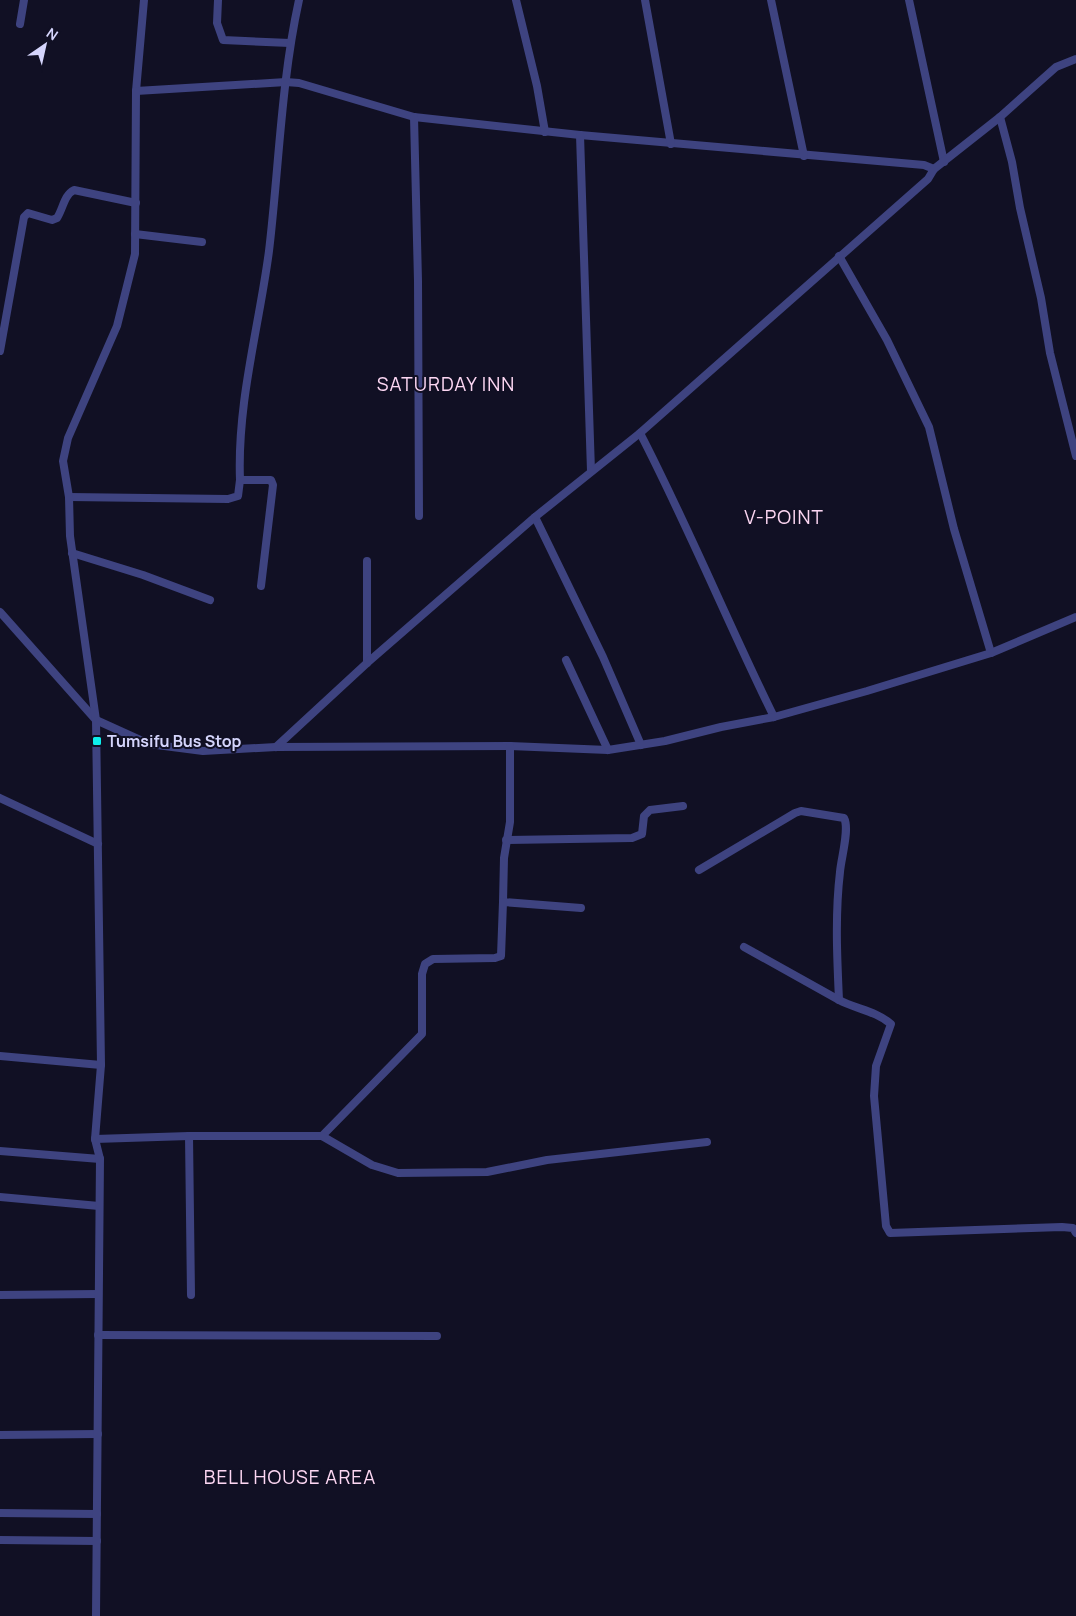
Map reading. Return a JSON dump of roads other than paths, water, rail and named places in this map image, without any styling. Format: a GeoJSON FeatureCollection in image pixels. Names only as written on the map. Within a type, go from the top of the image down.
{"type":"FeatureCollection","features":[{"type":"Feature","properties":{"kind":"street"},"geometry":{"type":"LineString","coordinates":[[20,24],[24,0]]}},
{"type":"Feature","properties":{"kind":"street"},"geometry":{"type":"LineString","coordinates":[[96,1616],[100,1159],[95,1139],[101,1065],[96,720],[72,553],[69,497],[63,461],[65,450],[123,307],[135,254],[136,91],[144,0]]}},
{"type":"Feature","properties":{"kind":"street"},"geometry":{"type":"LineString","coordinates":[[218,0],[217,23],[223,40],[290,43]]}},
{"type":"Feature","properties":{"kind":"street"},"geometry":{"type":"LineString","coordinates":[[69,497],[228,499],[238,496],[240,436],[269,252],[290,43],[299,0]]}},
{"type":"Feature","properties":{"kind":"street"},"geometry":{"type":"LineString","coordinates":[[516,0],[545,132]]}},
{"type":"Feature","properties":{"kind":"street"},"geometry":{"type":"LineString","coordinates":[[645,0],[671,144]]}},
{"type":"Feature","properties":{"kind":"street"},"geometry":{"type":"LineString","coordinates":[[771,0],[804,156]]}},
{"type":"Feature","properties":{"kind":"street"},"geometry":{"type":"LineString","coordinates":[[909,0],[944,162]]}},
{"type":"Feature","properties":{"kind":"street"},"geometry":{"type":"LineString","coordinates":[[276,747],[367,663],[535,517],[640,433],[928,179],[934,169],[1000,117],[1056,67],[1076,58]]}},
{"type":"Feature","properties":{"kind":"street"},"geometry":{"type":"LineString","coordinates":[[136,91],[286,82],[299,83],[414,117],[671,144],[924,165],[934,169]]}},
{"type":"Feature","properties":{"kind":"street"},"geometry":{"type":"LineString","coordinates":[[414,117],[418,281],[419,516]]}},
{"type":"Feature","properties":{"kind":"street"},"geometry":{"type":"LineString","coordinates":[[1000,117],[1012,162],[1020,208],[1041,298],[1050,353],[1076,456]]}},
{"type":"Feature","properties":{"kind":"street"},"geometry":{"type":"LineString","coordinates":[[580,135],[591,471]]}},
{"type":"Feature","properties":{"kind":"street"},"geometry":{"type":"LineString","coordinates":[[0,351],[24,217],[28,213],[52,220],[57,218],[63,209],[66,196],[74,190],[136,203]]}},
{"type":"Feature","properties":{"kind":"street"},"geometry":{"type":"LineString","coordinates":[[135,234],[202,242]]}},
{"type":"Feature","properties":{"kind":"street"},"geometry":{"type":"LineString","coordinates":[[839,256],[887,340],[929,427],[954,529],[991,653]]}},
{"type":"Feature","properties":{"kind":"street"},"geometry":{"type":"LineString","coordinates":[[640,433],[672,494],[716,594],[774,717]]}},
{"type":"Feature","properties":{"kind":"street"},"geometry":{"type":"LineString","coordinates":[[240,480],[266,479],[271,480],[273,485],[261,586]]}},
{"type":"Feature","properties":{"kind":"street"},"geometry":{"type":"LineString","coordinates":[[535,517],[603,657],[641,745]]}},
{"type":"Feature","properties":{"kind":"street"},"geometry":{"type":"LineString","coordinates":[[72,553],[143,575],[210,600]]}},
{"type":"Feature","properties":{"kind":"street"},"geometry":{"type":"LineString","coordinates":[[367,561],[367,663]]}},
{"type":"Feature","properties":{"kind":"street"},"geometry":{"type":"LineString","coordinates":[[0,612],[96,720],[149,744],[203,751],[276,747],[510,746],[608,750],[641,745],[774,717],[991,653],[1076,617]]}},
{"type":"Feature","properties":{"kind":"street"},"geometry":{"type":"LineString","coordinates":[[566,660],[608,750]]}},
{"type":"Feature","properties":{"kind":"street"},"geometry":{"type":"LineString","coordinates":[[322,1136],[422,1034],[422,974],[425,964],[433,959],[495,958],[501,956],[502,873],[510,822],[510,746]]}},
{"type":"Feature","properties":{"kind":"street"},"geometry":{"type":"LineString","coordinates":[[0,798],[98,844]]}},
{"type":"Feature","properties":{"kind":"street"},"geometry":{"type":"LineString","coordinates":[[506,840],[632,838],[642,834],[644,816],[650,810],[683,806]]}},
{"type":"Feature","properties":{"kind":"street"},"geometry":{"type":"LineString","coordinates":[[699,870],[794,813],[801,811],[844,818],[846,826],[840,872],[836,935],[839,1000]]}},
{"type":"Feature","properties":{"kind":"street"},"geometry":{"type":"LineString","coordinates":[[503,902],[581,908]]}},
{"type":"Feature","properties":{"kind":"street"},"geometry":{"type":"LineString","coordinates":[[744,947],[854,1008],[882,1016],[891,1024],[876,1066],[874,1096],[886,1226],[890,1233],[1062,1227],[1073,1228],[1076,1233]]}},
{"type":"Feature","properties":{"kind":"street"},"geometry":{"type":"LineString","coordinates":[[0,1056],[101,1065]]}},
{"type":"Feature","properties":{"kind":"street"},"geometry":{"type":"LineString","coordinates":[[95,1139],[189,1136],[322,1136],[372,1165],[398,1173],[487,1172],[555,1159],[707,1142]]}},
{"type":"Feature","properties":{"kind":"street"},"geometry":{"type":"LineString","coordinates":[[189,1136],[190,1295]]}},
{"type":"Feature","properties":{"kind":"street"},"geometry":{"type":"LineString","coordinates":[[0,1151],[100,1159]]}},
{"type":"Feature","properties":{"kind":"street"},"geometry":{"type":"LineString","coordinates":[[0,1197],[99,1206]]}},
{"type":"Feature","properties":{"kind":"street"},"geometry":{"type":"LineString","coordinates":[[0,1295],[98,1294]]}},
{"type":"Feature","properties":{"kind":"street"},"geometry":{"type":"LineString","coordinates":[[98,1335],[437,1336]]}},
{"type":"Feature","properties":{"kind":"street"},"geometry":{"type":"LineString","coordinates":[[0,1435],[98,1434]]}},
{"type":"Feature","properties":{"kind":"street"},"geometry":{"type":"LineString","coordinates":[[0,1513],[97,1514]]}},
{"type":"Feature","properties":{"kind":"street"},"geometry":{"type":"LineString","coordinates":[[0,1540],[97,1541]]}},
{"type":"Feature","properties":{"kind":"place","name":"Tumsifu Bus Stop"},"geometry":{"type":"Point","coordinates":[97,741]}},
{"type":"Feature","properties":{"kind":"district","name":"SATURDAY INN"},"geometry":{"type":"Point","coordinates":[446,384]}},
{"type":"Feature","properties":{"kind":"district","name":"V-POINT"},"geometry":{"type":"Point","coordinates":[784,517]}},
{"type":"Feature","properties":{"kind":"district","name":"BELL HOUSE AREA"},"geometry":{"type":"Point","coordinates":[290,1477]}}]}
